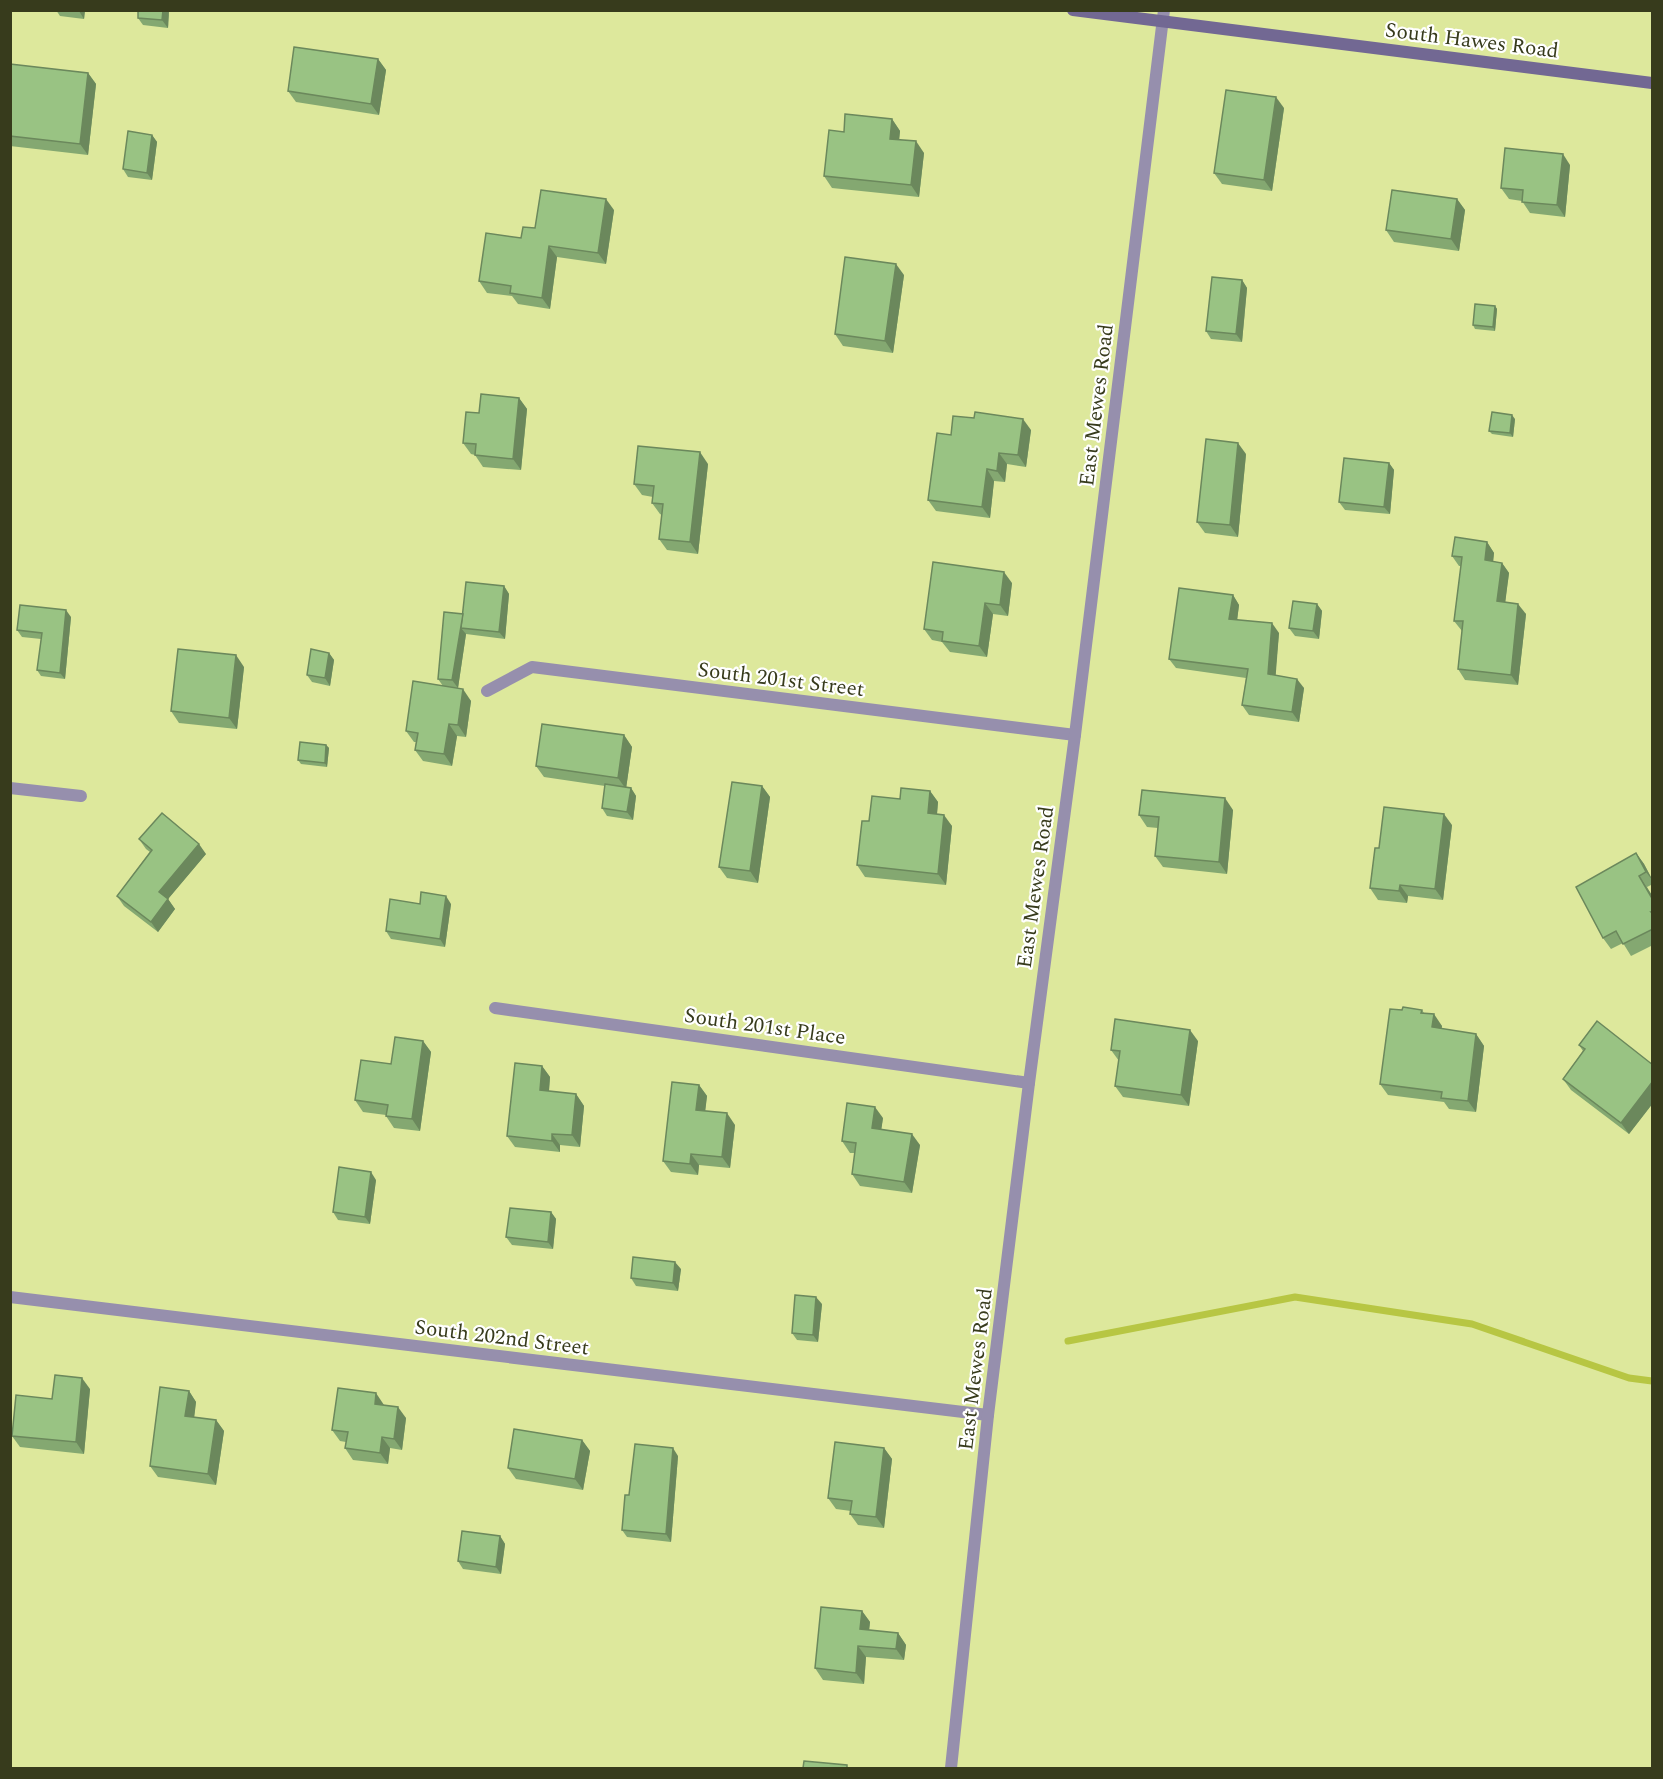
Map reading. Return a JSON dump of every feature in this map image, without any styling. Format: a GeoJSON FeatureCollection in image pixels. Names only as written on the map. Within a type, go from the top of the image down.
{"type":"FeatureCollection","features":[{"type":"Feature","properties":{"kind":"main road","name":"South Hawes Road"},"geometry":{"type":"LineString","coordinates":[[1073,10],[1163,16],[1653,82]]}},
{"type":"Feature","properties":{"kind":"street","name":"East Mewes Road"},"geometry":{"type":"LineString","coordinates":[[951,1768],[988,1415],[1075,735],[1163,16]]}},
{"type":"Feature","properties":{"kind":"street","name":"South 201st Street"},"geometry":{"type":"LineString","coordinates":[[487,691],[532,667],[1075,735]]}},
{"type":"Feature","properties":{"kind":"street"},"geometry":{"type":"LineString","coordinates":[[10,788],[81,796]]}},
{"type":"Feature","properties":{"kind":"street","name":"South 201st Place"},"geometry":{"type":"LineString","coordinates":[[495,1008],[1029,1083]]}},
{"type":"Feature","properties":{"kind":"street","name":"South 202nd Street"},"geometry":{"type":"LineString","coordinates":[[10,1297],[988,1415]]}},
{"type":"Feature","properties":{"kind":"building"},"geometry":{"type":"Polygon","coordinates":[[[138,10],[163,10],[162,20],[138,18],[138,10]]]}},
{"type":"Feature","properties":{"kind":"building"},"geometry":{"type":"Polygon","coordinates":[[[294,47],[378,59],[371,104],[288,91],[294,47]]]}},
{"type":"Feature","properties":{"kind":"building"},"geometry":{"type":"Polygon","coordinates":[[[10,64],[88,73],[80,144],[10,136],[10,64]]]}},
{"type":"Feature","properties":{"kind":"building"},"geometry":{"type":"Polygon","coordinates":[[[1226,90],[1276,97],[1264,180],[1214,173],[1226,90]]]}},
{"type":"Feature","properties":{"kind":"building"},"geometry":{"type":"Polygon","coordinates":[[[845,114],[892,119],[890,139],[916,141],[911,185],[824,176],[829,130],[844,132],[845,114]]]}},
{"type":"Feature","properties":{"kind":"building"},"geometry":{"type":"Polygon","coordinates":[[[128,131],[152,135],[147,173],[123,169],[128,131]]]}},
{"type":"Feature","properties":{"kind":"building"},"geometry":{"type":"Polygon","coordinates":[[[1505,148],[1563,154],[1557,205],[1522,202],[1523,190],[1501,188],[1505,148]]]}},
{"type":"Feature","properties":{"kind":"building"},"geometry":{"type":"Polygon","coordinates":[[[541,190],[606,199],[598,253],[549,246],[542,298],[510,293],[511,286],[479,281],[486,233],[521,238],[523,227],[535,228],[541,190]]]}},
{"type":"Feature","properties":{"kind":"building"},"geometry":{"type":"Polygon","coordinates":[[[1392,190],[1457,199],[1451,239],[1386,230],[1392,190]]]}},
{"type":"Feature","properties":{"kind":"building"},"geometry":{"type":"Polygon","coordinates":[[[845,257],[896,264],[885,341],[835,334],[845,257]]]}},
{"type":"Feature","properties":{"kind":"building"},"geometry":{"type":"Polygon","coordinates":[[[1212,277],[1242,280],[1236,334],[1206,331],[1212,277]]]}},
{"type":"Feature","properties":{"kind":"building"},"geometry":{"type":"Polygon","coordinates":[[[1475,304],[1495,306],[1493,327],[1473,325],[1475,304]]]}},
{"type":"Feature","properties":{"kind":"building"},"geometry":{"type":"Polygon","coordinates":[[[481,394],[519,398],[513,459],[475,455],[476,444],[463,443],[466,412],[479,413],[481,394]]]}},
{"type":"Feature","properties":{"kind":"building"},"geometry":{"type":"Polygon","coordinates":[[[975,412],[1023,419],[1018,455],[999,453],[997,471],[987,469],[982,507],[928,500],[937,433],[951,435],[953,416],[974,418],[975,412]]]}},
{"type":"Feature","properties":{"kind":"building"},"geometry":{"type":"Polygon","coordinates":[[[1492,412],[1512,415],[1510,433],[1489,431],[1492,412]]]}},
{"type":"Feature","properties":{"kind":"building"},"geometry":{"type":"Polygon","coordinates":[[[1206,439],[1238,443],[1230,525],[1197,522],[1206,439]]]}},
{"type":"Feature","properties":{"kind":"building"},"geometry":{"type":"Polygon","coordinates":[[[638,446],[700,452],[690,542],[659,539],[663,504],[652,503],[654,486],[634,484],[638,446]]]}},
{"type":"Feature","properties":{"kind":"building"},"geometry":{"type":"Polygon","coordinates":[[[1344,458],[1389,463],[1384,507],[1339,502],[1344,458]]]}},
{"type":"Feature","properties":{"kind":"building"},"geometry":{"type":"Polygon","coordinates":[[[1455,537],[1487,542],[1485,560],[1502,563],[1497,601],[1518,604],[1511,675],[1458,669],[1463,621],[1454,621],[1462,557],[1452,556],[1455,537]]]}},
{"type":"Feature","properties":{"kind":"building"},"geometry":{"type":"Polygon","coordinates":[[[933,562],[1004,572],[1000,605],[985,603],[979,646],[942,641],[943,632],[924,629],[933,562]]]}},
{"type":"Feature","properties":{"kind":"building"},"geometry":{"type":"Polygon","coordinates":[[[466,582],[504,586],[499,632],[461,628],[466,582]]]}},
{"type":"Feature","properties":{"kind":"building"},"geometry":{"type":"Polygon","coordinates":[[[1179,588],[1233,595],[1229,619],[1272,623],[1268,674],[1297,679],[1292,712],[1242,705],[1248,669],[1169,659],[1179,588]]]}},
{"type":"Feature","properties":{"kind":"building"},"geometry":{"type":"Polygon","coordinates":[[[1293,601],[1317,604],[1313,631],[1289,628],[1293,601]]]}},
{"type":"Feature","properties":{"kind":"building"},"geometry":{"type":"Polygon","coordinates":[[[20,605],[66,610],[60,673],[37,670],[42,633],[17,630],[20,605]]]}},
{"type":"Feature","properties":{"kind":"building"},"geometry":{"type":"Polygon","coordinates":[[[444,612],[463,614],[452,680],[438,679],[444,612]]]}},
{"type":"Feature","properties":{"kind":"building"},"geometry":{"type":"Polygon","coordinates":[[[178,649],[236,655],[229,718],[171,711],[178,649]]]}},
{"type":"Feature","properties":{"kind":"building"},"geometry":{"type":"Polygon","coordinates":[[[311,649],[329,653],[325,678],[307,675],[311,649]]]}},
{"type":"Feature","properties":{"kind":"building"},"geometry":{"type":"Polygon","coordinates":[[[413,681],[463,689],[458,725],[449,724],[444,754],[415,750],[418,733],[406,731],[413,681]]]}},
{"type":"Feature","properties":{"kind":"building"},"geometry":{"type":"Polygon","coordinates":[[[542,724],[624,735],[618,778],[536,766],[542,724]]]}},
{"type":"Feature","properties":{"kind":"building"},"geometry":{"type":"Polygon","coordinates":[[[300,742],[326,745],[325,763],[298,760],[300,742]]]}},
{"type":"Feature","properties":{"kind":"building"},"geometry":{"type":"Polygon","coordinates":[[[732,782],[762,786],[750,871],[719,867],[732,782]]]}},
{"type":"Feature","properties":{"kind":"building"},"geometry":{"type":"Polygon","coordinates":[[[605,784],[631,788],[627,812],[602,808],[605,784]]]}},
{"type":"Feature","properties":{"kind":"building"},"geometry":{"type":"Polygon","coordinates":[[[901,788],[930,791],[928,813],[944,815],[938,874],[857,865],[862,821],[869,821],[872,796],[900,799],[901,788]]]}},
{"type":"Feature","properties":{"kind":"building"},"geometry":{"type":"Polygon","coordinates":[[[1142,790],[1225,798],[1219,862],[1155,856],[1159,817],[1139,815],[1142,790]]]}},
{"type":"Feature","properties":{"kind":"building"},"geometry":{"type":"Polygon","coordinates":[[[1384,807],[1444,814],[1435,889],[1400,885],[1399,891],[1370,888],[1375,848],[1379,848],[1384,807]]]}},
{"type":"Feature","properties":{"kind":"building"},"geometry":{"type":"Polygon","coordinates":[[[162,813],[199,844],[159,892],[168,899],[151,922],[117,896],[152,850],[139,839],[162,813]]]}},
{"type":"Feature","properties":{"kind":"building"},"geometry":{"type":"Polygon","coordinates":[[[1636,853],[1646,872],[1639,876],[1653,900],[1653,912],[1651,912],[1653,929],[1623,944],[1616,931],[1603,938],[1576,887],[1636,853]]]}},
{"type":"Feature","properties":{"kind":"building"},"geometry":{"type":"Polygon","coordinates":[[[421,892],[446,896],[440,939],[386,931],[390,899],[420,904],[421,892]]]}},
{"type":"Feature","properties":{"kind":"building"},"geometry":{"type":"Polygon","coordinates":[[[1403,1007],[1422,1010],[1421,1013],[1434,1014],[1432,1027],[1476,1034],[1468,1101],[1441,1098],[1442,1092],[1380,1084],[1390,1009],[1402,1010],[1403,1007]]]}},
{"type":"Feature","properties":{"kind":"building"},"geometry":{"type":"Polygon","coordinates":[[[1115,1019],[1190,1030],[1181,1095],[1115,1086],[1120,1051],[1111,1050],[1115,1019]]]}},
{"type":"Feature","properties":{"kind":"building"},"geometry":{"type":"Polygon","coordinates":[[[1597,1021],[1653,1065],[1653,1081],[1621,1123],[1563,1079],[1585,1049],[1579,1045],[1597,1021]]]}},
{"type":"Feature","properties":{"kind":"building"},"geometry":{"type":"Polygon","coordinates":[[[395,1037],[423,1041],[412,1119],[386,1116],[388,1105],[355,1100],[361,1060],[391,1064],[395,1037]]]}},
{"type":"Feature","properties":{"kind":"building"},"geometry":{"type":"Polygon","coordinates":[[[515,1063],[542,1066],[540,1090],[576,1094],[572,1135],[552,1134],[552,1141],[507,1136],[515,1063]]]}},
{"type":"Feature","properties":{"kind":"building"},"geometry":{"type":"Polygon","coordinates":[[[672,1082],[699,1085],[696,1110],[727,1113],[722,1157],[691,1154],[690,1164],[663,1161],[672,1082]]]}},
{"type":"Feature","properties":{"kind":"building"},"geometry":{"type":"Polygon","coordinates":[[[847,1103],[875,1107],[872,1128],[912,1134],[904,1182],[852,1174],[856,1143],[842,1141],[847,1103]]]}},
{"type":"Feature","properties":{"kind":"building"},"geometry":{"type":"Polygon","coordinates":[[[339,1167],[371,1172],[365,1217],[333,1212],[339,1167]]]}},
{"type":"Feature","properties":{"kind":"building"},"geometry":{"type":"Polygon","coordinates":[[[510,1208],[551,1212],[548,1242],[506,1237],[510,1208]]]}},
{"type":"Feature","properties":{"kind":"building"},"geometry":{"type":"Polygon","coordinates":[[[633,1257],[675,1262],[673,1283],[631,1278],[633,1257]]]}},
{"type":"Feature","properties":{"kind":"building"},"geometry":{"type":"Polygon","coordinates":[[[795,1295],[816,1297],[813,1335],[792,1333],[795,1295]]]}},
{"type":"Feature","properties":{"kind":"building"},"geometry":{"type":"Polygon","coordinates":[[[55,1375],[82,1378],[76,1442],[12,1436],[16,1395],[52,1399],[55,1375]]]}},
{"type":"Feature","properties":{"kind":"building"},"geometry":{"type":"Polygon","coordinates":[[[160,1387],[189,1391],[185,1416],[216,1420],[208,1474],[150,1466],[160,1387]]]}},
{"type":"Feature","properties":{"kind":"building"},"geometry":{"type":"Polygon","coordinates":[[[338,1388],[376,1393],[375,1404],[398,1407],[394,1439],[382,1437],[380,1453],[345,1448],[348,1432],[332,1430],[338,1388]]]}},
{"type":"Feature","properties":{"kind":"building"},"geometry":{"type":"Polygon","coordinates":[[[514,1429],[582,1440],[575,1479],[508,1468],[514,1429]]]}},
{"type":"Feature","properties":{"kind":"building"},"geometry":{"type":"Polygon","coordinates":[[[835,1442],[884,1448],[876,1517],[850,1514],[852,1501],[828,1498],[835,1442]]]}},
{"type":"Feature","properties":{"kind":"building"},"geometry":{"type":"Polygon","coordinates":[[[635,1444],[673,1448],[666,1534],[622,1530],[625,1495],[629,1495],[635,1444]]]}},
{"type":"Feature","properties":{"kind":"building"},"geometry":{"type":"Polygon","coordinates":[[[462,1531],[500,1536],[496,1567],[458,1561],[462,1531]]]}},
{"type":"Feature","properties":{"kind":"building"},"geometry":{"type":"Polygon","coordinates":[[[821,1607],[862,1611],[860,1629],[898,1633],[896,1649],[858,1646],[856,1673],[815,1668],[821,1607]]]}},
{"type":"Feature","properties":{"kind":"building"},"geometry":{"type":"Polygon","coordinates":[[[804,1761],[847,1765],[847,1768],[803,1768],[804,1761]]]}},
{"type":"Feature","properties":{"kind":"waterway"},"geometry":{"type":"LineString","coordinates":[[1068,1341],[1295,1297],[1472,1324],[1629,1378],[1652,1381]]}}]}
